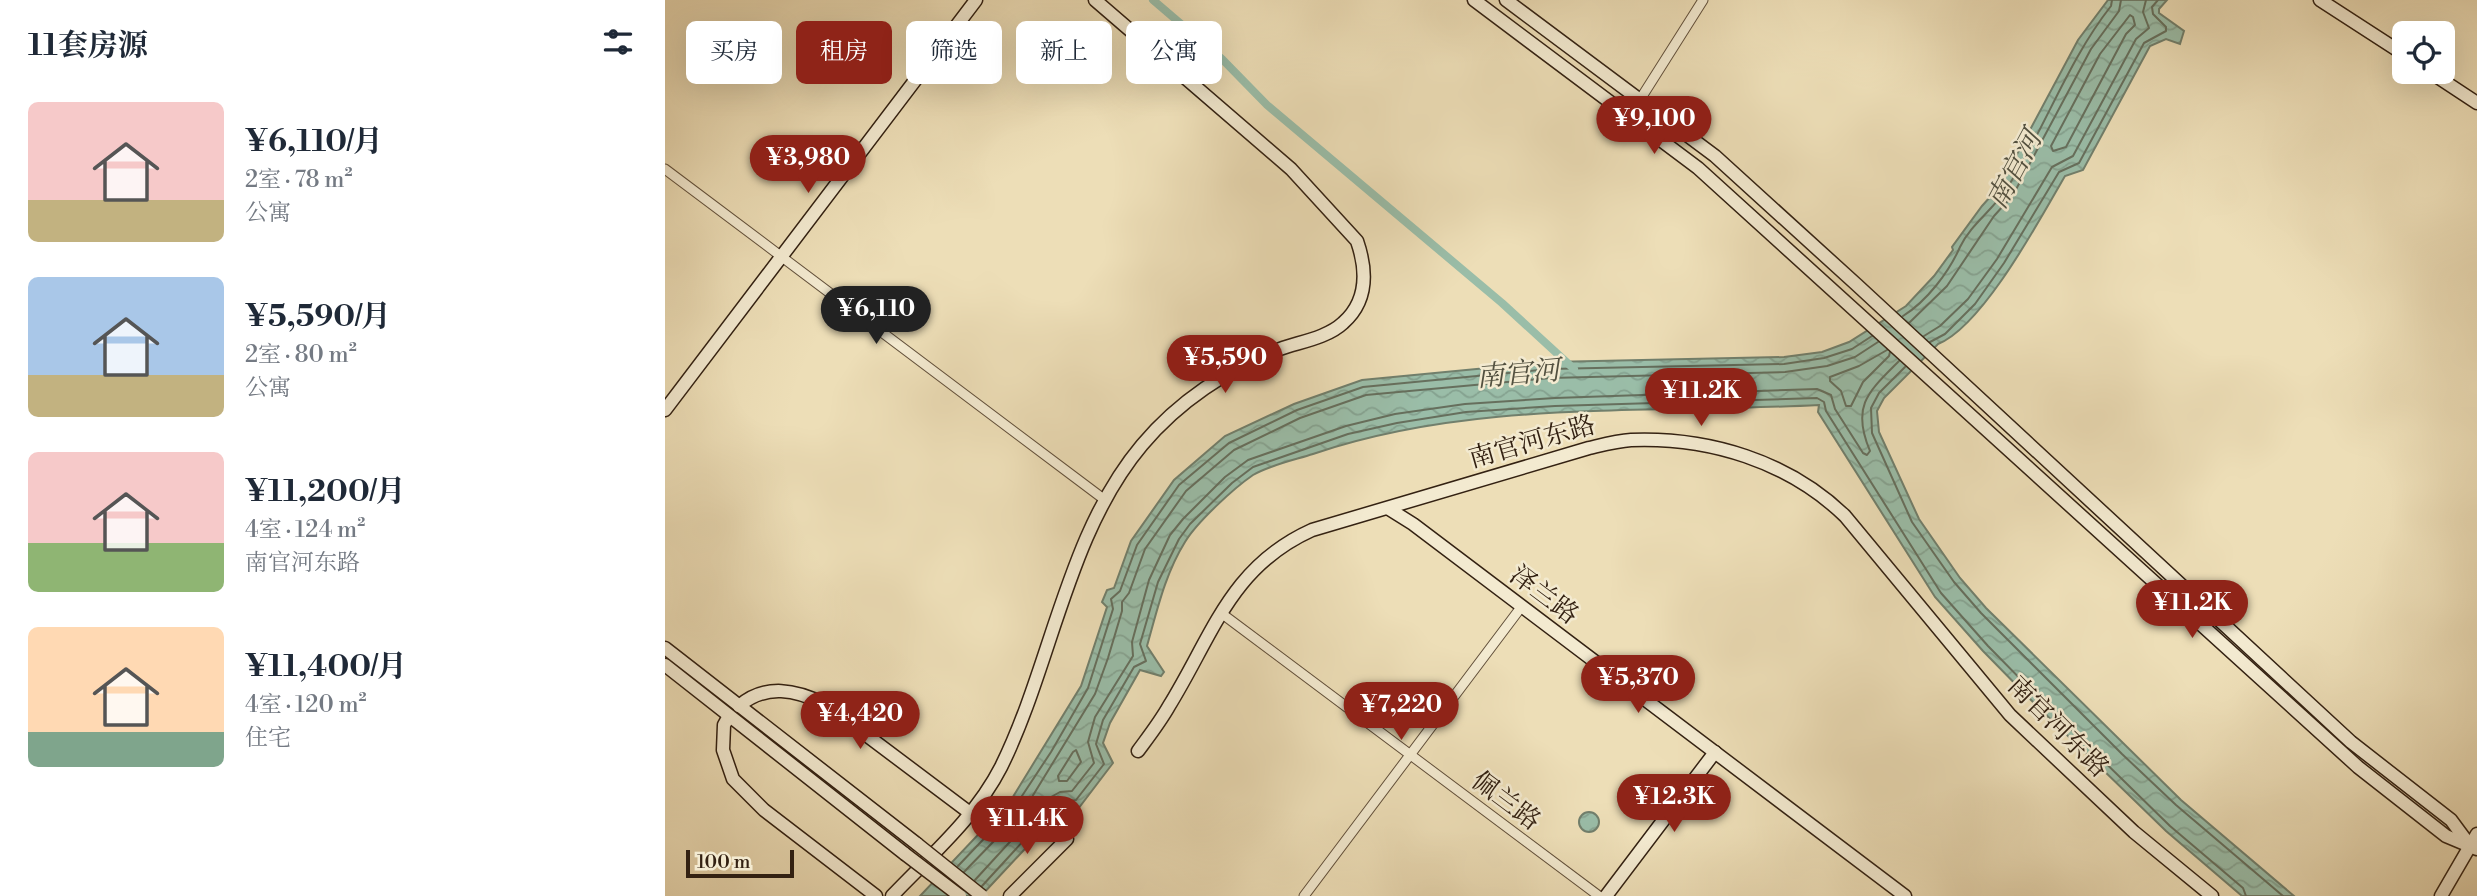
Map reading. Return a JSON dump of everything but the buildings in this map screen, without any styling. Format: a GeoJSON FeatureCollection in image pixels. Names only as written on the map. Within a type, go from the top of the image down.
{"type":"FeatureCollection","features":[{"type":"Feature","properties":{"kind":"street"},"geometry":{"type":"LineString","coordinates":[[665,410],[976,0]]}},
{"type":"Feature","properties":{"kind":"street"},"geometry":{"type":"LineString","coordinates":[[892,896],[944,844],[970,813],[1000,768],[1095,516],[1142,445],[1199,391],[1277,350],[1324,334],[1341,325],[1360,300],[1365,279],[1362,256],[1356,241],[1291,169],[1095,0]]}},
{"type":"Feature","properties":{"kind":"street"},"geometry":{"type":"LineString","coordinates":[[1474,0],[1698,168],[2358,767],[2446,836],[2474,842]]}},
{"type":"Feature","properties":{"kind":"street"},"geometry":{"type":"LineString","coordinates":[[1506,0],[1715,156],[2351,742],[2451,820],[2474,842]]}},
{"type":"Feature","properties":{"kind":"street"},"geometry":{"type":"LineString","coordinates":[[1629,117],[1703,0]]}},
{"type":"Feature","properties":{"kind":"street"},"geometry":{"type":"LineString","coordinates":[[2320,0],[2392,47]]}},
{"type":"Feature","properties":{"kind":"street"},"geometry":{"type":"LineString","coordinates":[[2448,84],[2477,103]]}},
{"type":"Feature","properties":{"kind":"street"},"geometry":{"type":"LineString","coordinates":[[665,169],[1105,500]]}},
{"type":"Feature","properties":{"kind":"street","name":"南官河东路"},"geometry":{"type":"LineString","coordinates":[[1138,751],[1169,707],[1231,595],[1267,556],[1288,541],[1312,530],[1589,448],[1628,440],[1710,447],[1739,453],[1786,473],[1811,488],[1845,516],[2010,715],[2134,832],[2212,896]]}},
{"type":"Feature","properties":{"kind":"street"},"geometry":{"type":"LineString","coordinates":[[1413,524],[1422,498]]}},
{"type":"Feature","properties":{"kind":"street","name":"泽兰路"},"geometry":{"type":"LineString","coordinates":[[1389,509],[1413,524],[1905,896]]}},
{"type":"Feature","properties":{"kind":"street"},"geometry":{"type":"LineString","coordinates":[[1304,896],[1522,606]]}},
{"type":"Feature","properties":{"kind":"street","name":"佩兰路"},"geometry":{"type":"LineString","coordinates":[[1221,613],[1599,896]]}},
{"type":"Feature","properties":{"kind":"street"},"geometry":{"type":"LineString","coordinates":[[665,648],[982,896]]}},
{"type":"Feature","properties":{"kind":"street"},"geometry":{"type":"LineString","coordinates":[[665,665],[960,896]]}},
{"type":"Feature","properties":{"kind":"street"},"geometry":{"type":"LineString","coordinates":[[739,706],[761,692],[782,691],[806,695],[825,704],[970,813]]}},
{"type":"Feature","properties":{"kind":"street"},"geometry":{"type":"LineString","coordinates":[[729,716],[724,725],[723,750],[733,779],[764,810],[876,896]]}},
{"type":"Feature","properties":{"kind":"street"},"geometry":{"type":"LineString","coordinates":[[1606,896],[1715,752]]}},
{"type":"Feature","properties":{"kind":"street"},"geometry":{"type":"LineString","coordinates":[[1010,896],[1067,839]]}},
{"type":"Feature","properties":{"kind":"street"},"geometry":{"type":"LineString","coordinates":[[2441,896],[2474,842]]}},
{"type":"Feature","properties":{"kind":"water","name":"南官河"},"geometry":{"type":"Polygon","coordinates":[[[2108,0],[2167,0],[2159,13],[2184,31],[2180,44],[2166,39],[2150,46],[2083,170],[2065,176],[2009,269],[1973,316],[1938,344],[1884,398],[1877,411],[1879,432],[1919,519],[1960,578],[1986,608],[2181,800],[2294,896],[2242,896],[2166,831],[1983,651],[1935,597],[1818,412],[1819,405],[1563,412],[1437,424],[1374,436],[1282,463],[1253,475],[1207,515],[1178,554],[1162,593],[1147,646],[1164,672],[1161,676],[1140,670],[1110,723],[1103,743],[1113,763],[1078,809],[1063,808],[981,896],[920,896],[1011,800],[1081,686],[1107,607],[1102,602],[1107,590],[1114,588],[1131,541],[1174,480],[1225,436],[1294,404],[1362,380],[1550,362],[1784,357],[1822,352],[1849,342],[1906,306],[1934,276],[1982,206],[2000,186],[2078,40],[2108,0]]]}},
{"type":"Feature","properties":{"kind":"water"},"geometry":{"type":"Polygon","coordinates":[[[1589,812],[1596,815],[1599,822],[1596,829],[1589,832],[1582,829],[1579,822],[1582,815],[1589,812]]]}},
{"type":"Feature","properties":{"kind":"waterway","name":"南官河"},"geometry":{"type":"LineString","coordinates":[[1153,0],[1222,59],[1267,105],[1502,303],[1574,369]]}}]}
